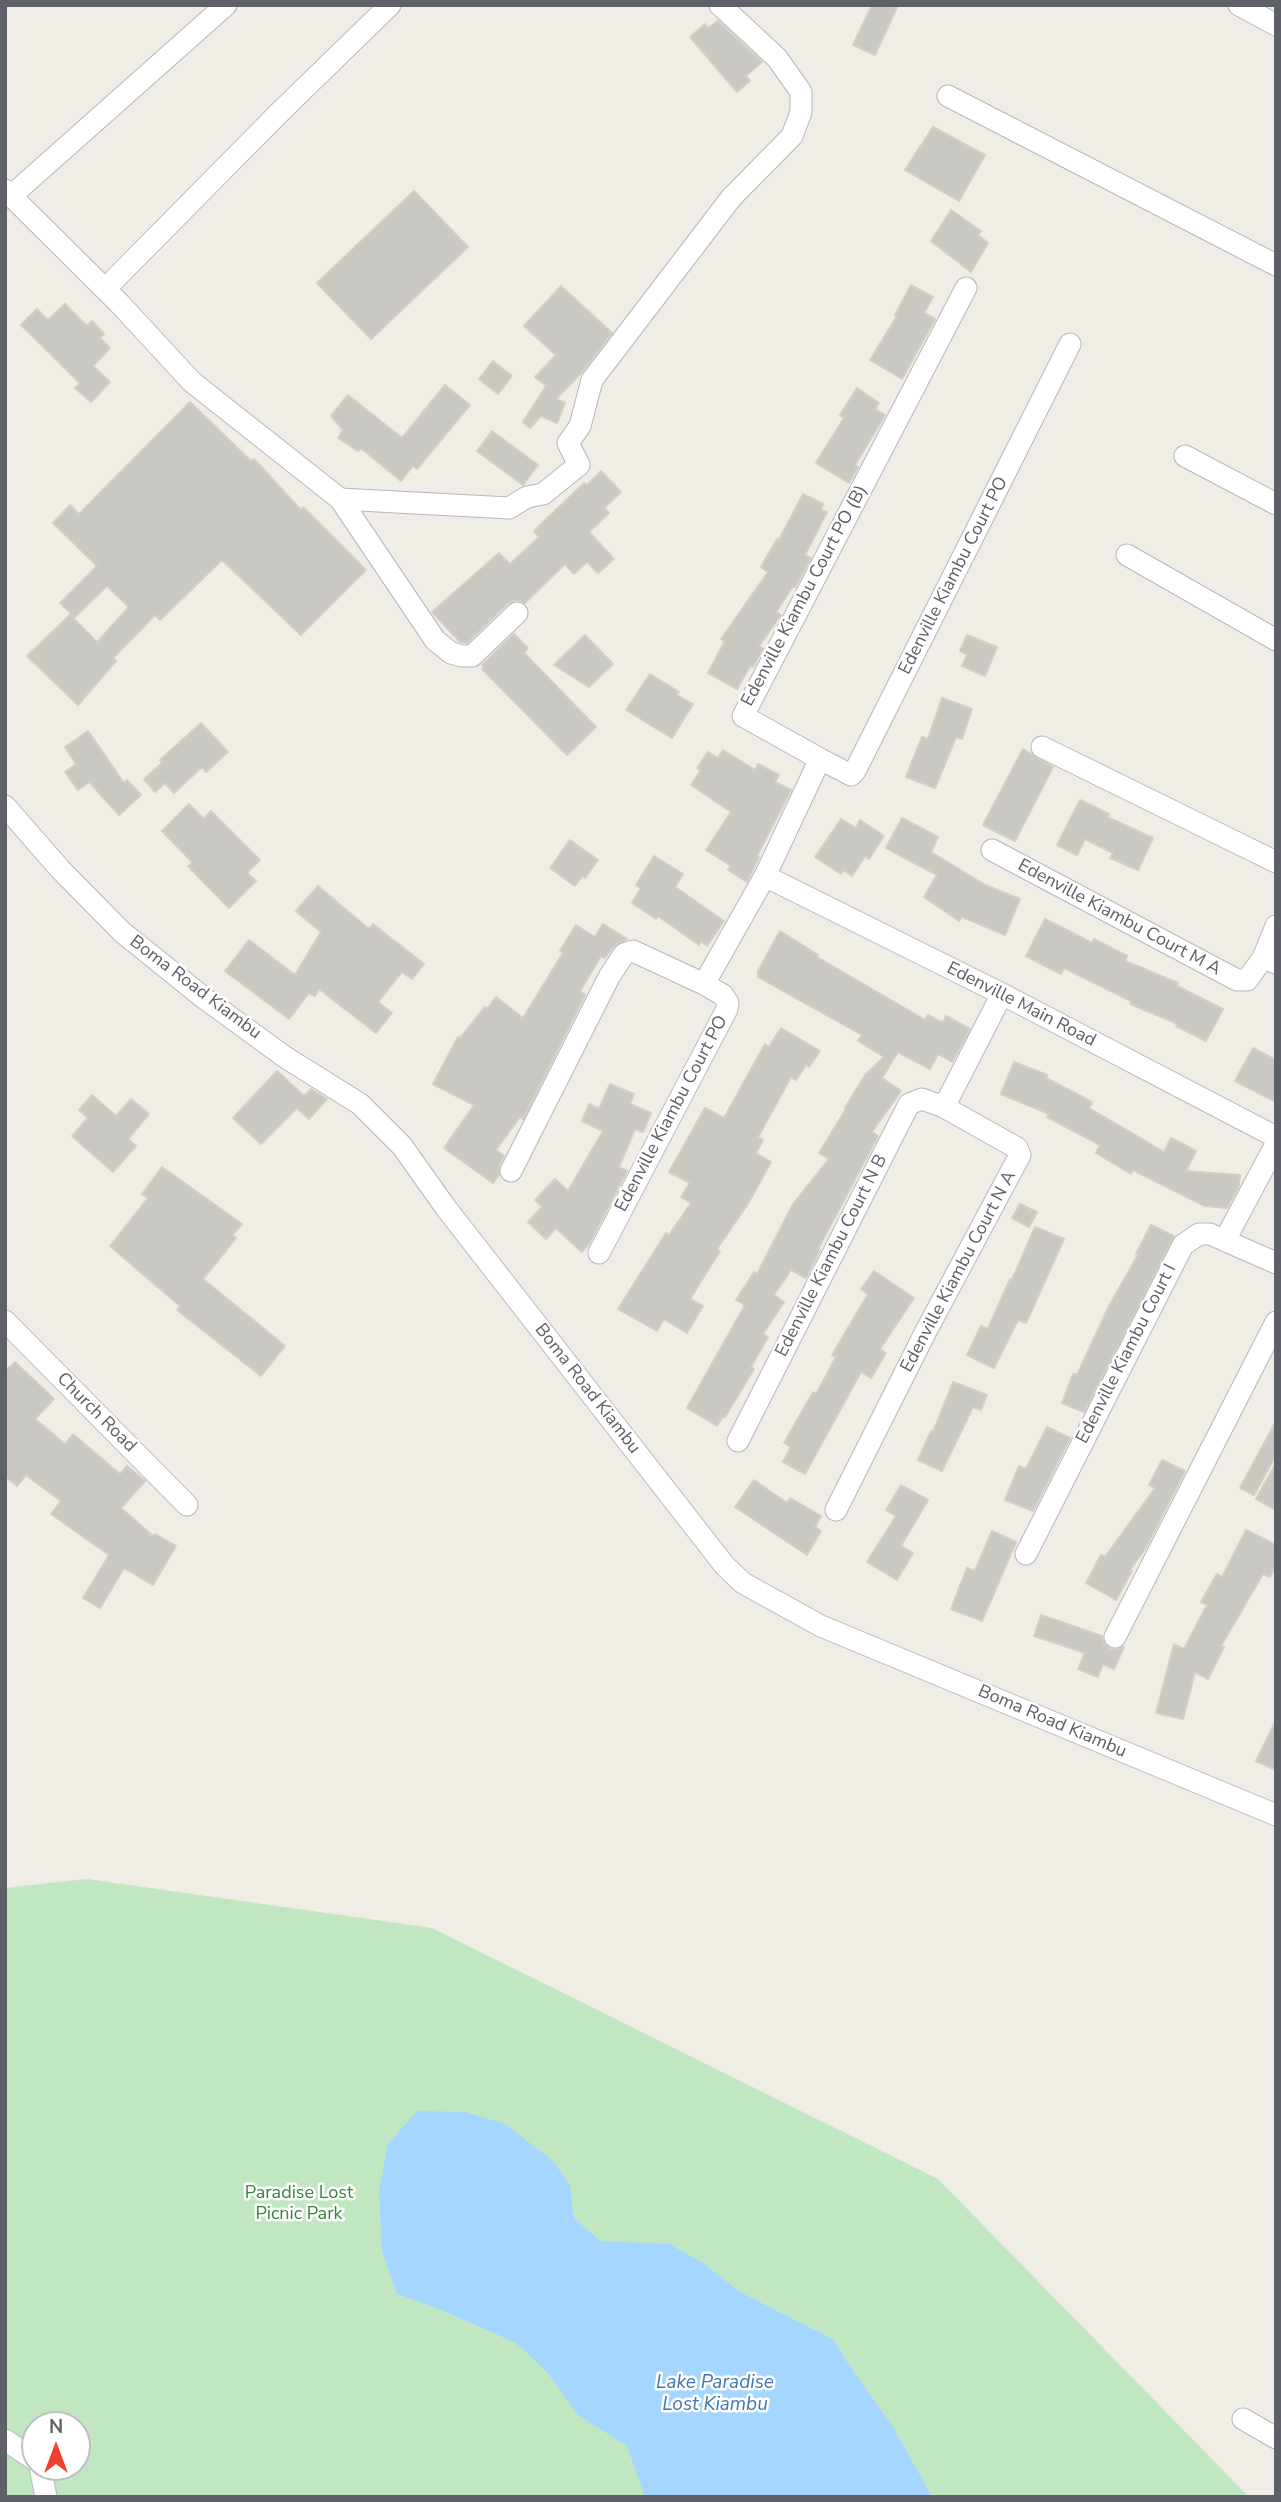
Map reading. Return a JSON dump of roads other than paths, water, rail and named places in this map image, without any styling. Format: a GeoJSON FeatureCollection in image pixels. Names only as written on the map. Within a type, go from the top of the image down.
{"type":"FeatureCollection","features":[{"type":"Feature","properties":{"kind":"street"},"geometry":{"type":"LineString","coordinates":[[226,5],[8,193],[105,289],[192,383],[340,499],[435,640],[451,653],[472,656],[517,613]]}},
{"type":"Feature","properties":{"kind":"street"},"geometry":{"type":"LineString","coordinates":[[105,289],[390,5]]}},
{"type":"Feature","properties":{"kind":"street"},"geometry":{"type":"LineString","coordinates":[[340,499],[509,509],[527,497],[543,494],[579,465],[568,443],[580,426],[593,380],[731,198],[792,136],[801,112],[801,92],[778,58],[720,5]]}},
{"type":"Feature","properties":{"kind":"street"},"geometry":{"type":"LineString","coordinates":[[1239,5],[1276,24]]}},
{"type":"Feature","properties":{"kind":"street"},"geometry":{"type":"LineString","coordinates":[[948,96],[1276,265]]}},
{"type":"Feature","properties":{"kind":"street","name":"Edenville Kiambu Court PO (B)"},"geometry":{"type":"LineString","coordinates":[[820,759],[743,716],[966,288]]}},
{"type":"Feature","properties":{"kind":"street","name":"Edenville Kiambu Court PO"},"geometry":{"type":"LineString","coordinates":[[820,759],[851,775],[856,771],[1070,344]]}},
{"type":"Feature","properties":{"kind":"street"},"geometry":{"type":"LineString","coordinates":[[1185,456],[1276,504]]}},
{"type":"Feature","properties":{"kind":"street"},"geometry":{"type":"LineString","coordinates":[[1127,555],[1276,640]]}},
{"type":"Feature","properties":{"kind":"street"},"geometry":{"type":"LineString","coordinates":[[1042,747],[1276,862]]}},
{"type":"Feature","properties":{"kind":"street"},"geometry":{"type":"LineString","coordinates":[[511,1171],[609,977],[624,954],[633,951],[704,984],[765,876],[820,759]]}},
{"type":"Feature","properties":{"kind":"street","name":"Boma Road Kiambu"},"geometry":{"type":"LineString","coordinates":[[5,806],[60,869],[121,932],[204,998],[285,1057],[360,1104],[402,1146],[446,1208],[716,1555],[743,1583],[821,1626],[1276,1815]]}},
{"type":"Feature","properties":{"kind":"street","name":"Edenville Kiambu Court M A"},"geometry":{"type":"LineString","coordinates":[[992,850],[1237,980],[1247,979],[1269,961]]}},
{"type":"Feature","properties":{"kind":"street","name":"Edenville Main Road"},"geometry":{"type":"LineString","coordinates":[[765,876],[1002,994],[1276,1137]]}},
{"type":"Feature","properties":{"kind":"street"},"geometry":{"type":"LineString","coordinates":[[1269,961],[1276,926]]}},
{"type":"Feature","properties":{"kind":"street","name":"Edenville Kiambu Court PO"},"geometry":{"type":"LineString","coordinates":[[599,1253],[727,1009],[728,1003],[723,995],[704,984]]}},
{"type":"Feature","properties":{"kind":"street"},"geometry":{"type":"LineString","coordinates":[[944,1107],[1002,994]]}},
{"type":"Feature","properties":{"kind":"street","name":"Edenville Kiambu Court N B"},"geometry":{"type":"LineString","coordinates":[[738,1441],[909,1104],[922,1099],[944,1107]]}},
{"type":"Feature","properties":{"kind":"street","name":"Edenville Kiambu Court N A"},"geometry":{"type":"LineString","coordinates":[[836,1510],[925,1333],[1020,1155],[1017,1148],[944,1107]]}},
{"type":"Feature","properties":{"kind":"street"},"geometry":{"type":"LineString","coordinates":[[1225,1240],[1276,1144]]}},
{"type":"Feature","properties":{"kind":"street","name":"Edenville Kiambu Court I"},"geometry":{"type":"LineString","coordinates":[[1026,1554],[1183,1245],[1199,1234],[1210,1234],[1276,1263]]}},
{"type":"Feature","properties":{"kind":"street","name":"Church Road"},"geometry":{"type":"LineString","coordinates":[[5,1321],[187,1505]]}},
{"type":"Feature","properties":{"kind":"street"},"geometry":{"type":"LineString","coordinates":[[1115,1637],[1276,1322]]}},
{"type":"Feature","properties":{"kind":"street"},"geometry":{"type":"LineString","coordinates":[[1242,2419],[1276,2438]]}},
{"type":"Feature","properties":{"kind":"street"},"geometry":{"type":"LineString","coordinates":[[5,2440],[21,2451]]}},
{"type":"Feature","properties":{"kind":"water","name":"Lake Paradise Lost Kiambu"},"geometry":{"type":"Polygon","coordinates":[[[417,2111],[466,2112],[505,2124],[553,2161],[570,2185],[574,2218],[600,2241],[669,2244],[703,2263],[740,2292],[834,2340],[893,2427],[932,2497],[645,2497],[627,2446],[578,2415],[547,2372],[516,2343],[437,2308],[397,2294],[382,2251],[379,2191],[388,2144],[417,2111]]]}},
{"type":"Feature","properties":{"kind":"park label","name":"Paradise Lost Picnic Park"},"geometry":{"type":"Point","coordinates":[299,2204]}}]}
